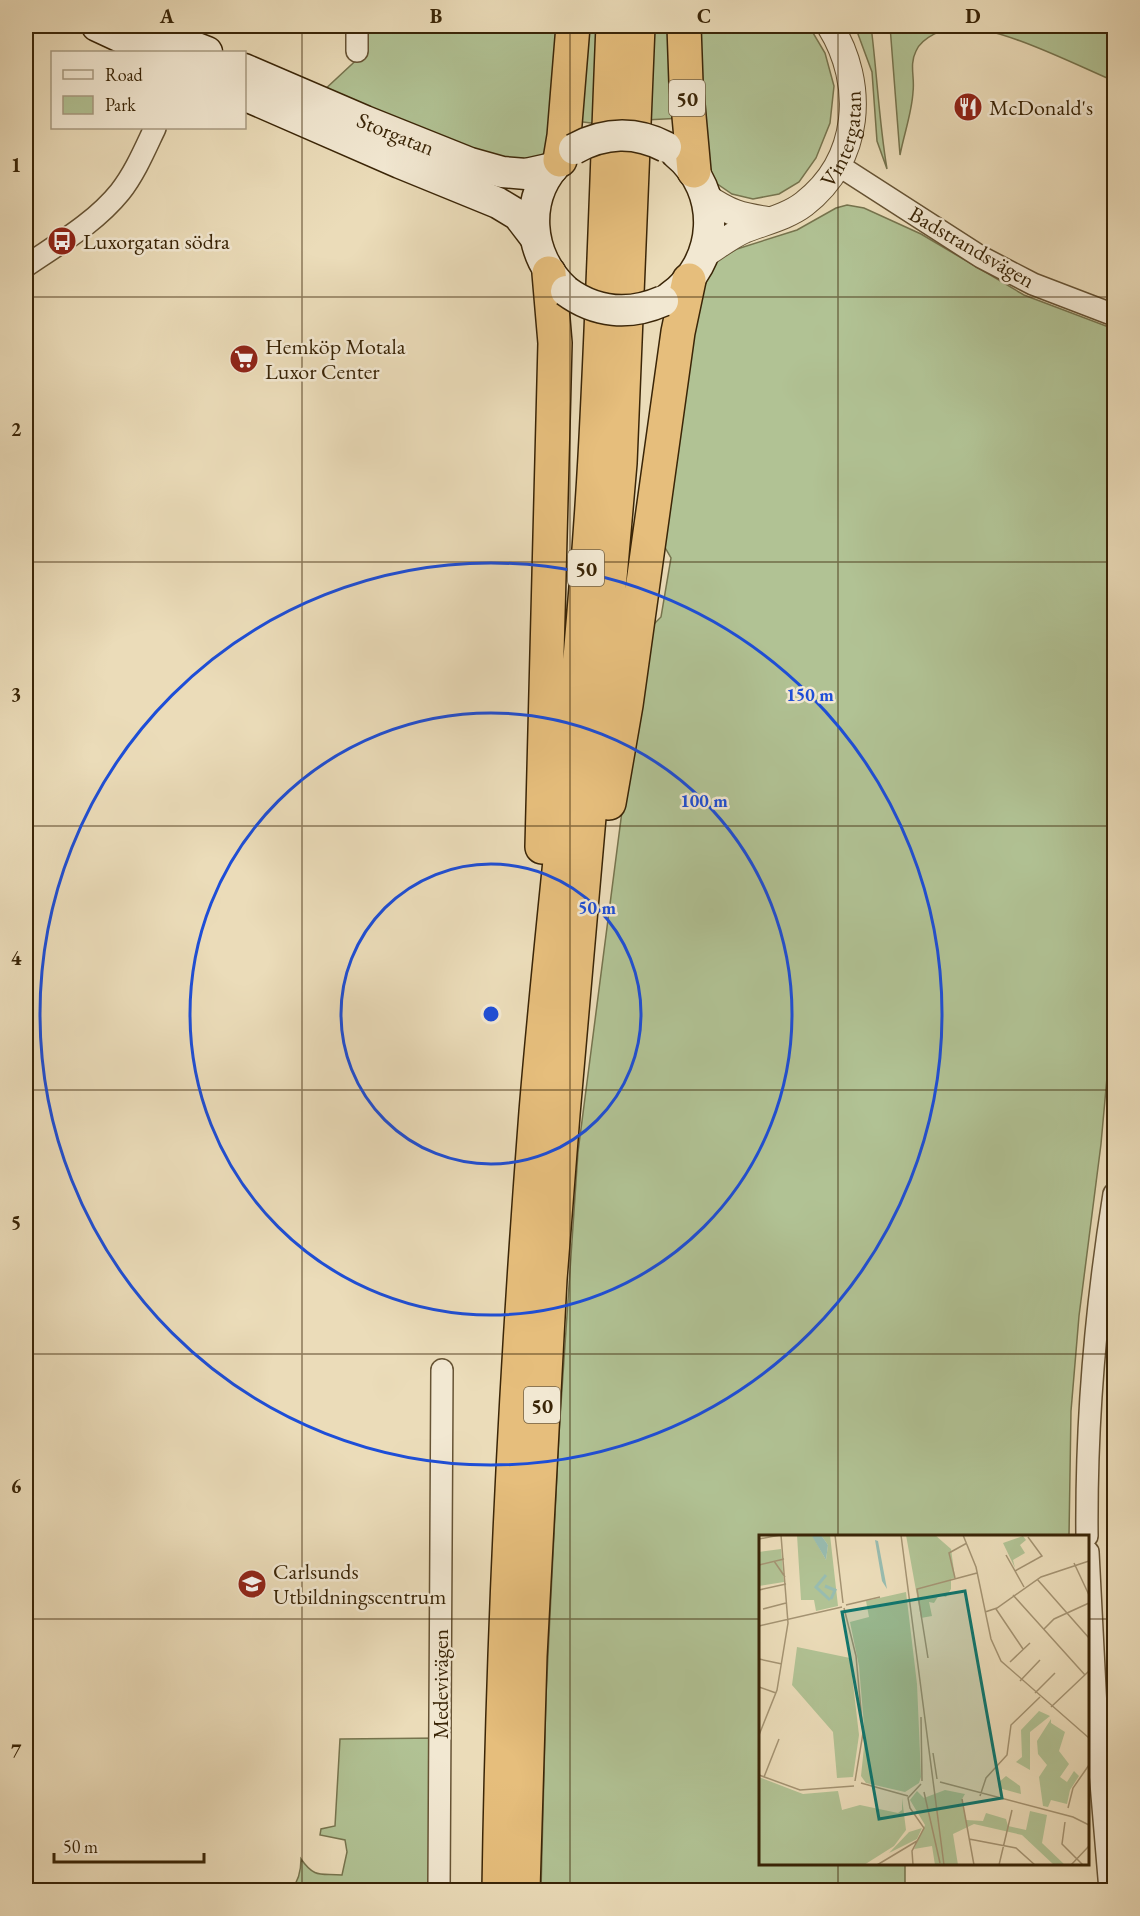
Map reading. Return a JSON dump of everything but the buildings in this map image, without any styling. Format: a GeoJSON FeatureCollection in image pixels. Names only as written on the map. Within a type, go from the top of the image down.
{"type":"FeatureCollection","features":[{"type":"Feature","properties":{"kind":"highway"},"geometry":{"type":"LineString","coordinates":[[562,159],[573,26]]}},
{"type":"Feature","properties":{"kind":"highway","name":"50"},"geometry":{"type":"LineString","coordinates":[[499,1890],[504,1655],[514,1452],[537,1110],[571,758],[595,460],[613,26]]}},
{"type":"Feature","properties":{"kind":"highway","name":"50"},"geometry":{"type":"LineString","coordinates":[[524,1890],[529,1668],[539,1454],[550,1279],[579,921],[620,463],[638,26]]}},
{"type":"Feature","properties":{"kind":"highway","name":"50"},"geometry":{"type":"LineString","coordinates":[[684,26],[686,83],[700,184]]}},
{"type":"Feature","properties":{"kind":"highway"},"geometry":{"type":"LineString","coordinates":[[579,921],[609,804],[622,727],[676,342],[697,267]]}},
{"type":"Feature","properties":{"kind":"highway"},"geometry":{"type":"LineString","coordinates":[[537,1110],[557,282]]}},
{"type":"Feature","properties":{"kind":"main road"},"geometry":{"type":"LineString","coordinates":[[97,26],[151,51]]}},
{"type":"Feature","properties":{"kind":"main road"},"geometry":{"type":"LineString","coordinates":[[140,26],[198,51]]}},
{"type":"Feature","properties":{"kind":"main road","name":"Storgatan"},"geometry":{"type":"LineString","coordinates":[[246,70],[470,163],[502,172],[526,174],[562,159]]}},
{"type":"Feature","properties":{"kind":"main road","name":"Storgatan"},"geometry":{"type":"LineString","coordinates":[[246,97],[498,203],[518,215],[534,236]]}},
{"type":"Feature","properties":{"kind":"main road"},"geometry":{"type":"LineString","coordinates":[[620,135],[649,139],[681,157],[700,184],[710,225],[697,267],[681,288],[663,302],[630,311],[607,310],[585,303],[557,282],[540,255],[534,236],[534,218],[543,182],[562,159],[601,137],[620,135]]}},
{"type":"Feature","properties":{"kind":"street"},"geometry":{"type":"LineString","coordinates":[[357,26],[357,51]]}},
{"type":"Feature","properties":{"kind":"street","name":"Vintergatan"},"geometry":{"type":"LineString","coordinates":[[697,267],[741,232],[790,213],[803,205],[828,180],[838,165],[851,125],[853,92],[844,51],[830,26]]}},
{"type":"Feature","properties":{"kind":"street"},"geometry":{"type":"LineString","coordinates":[[26,266],[108,206],[129,178],[154,129]]}},
{"type":"Feature","properties":{"kind":"street","name":"Badstrandsvägen"},"geometry":{"type":"LineString","coordinates":[[838,165],[981,257],[1033,284],[1114,315]]}},
{"type":"Feature","properties":{"kind":"street","name":"Vintergatan"},"geometry":{"type":"LineString","coordinates":[[700,184],[726,210],[741,217],[768,220]]}},
{"type":"Feature","properties":{"kind":"street"},"geometry":{"type":"LineString","coordinates":[[1087,1535],[1090,1421],[1096,1335],[1114,1194]]}},
{"type":"Feature","properties":{"kind":"street","name":"Medevivägen"},"geometry":{"type":"LineString","coordinates":[[439,1890],[442,1370]]}},
{"type":"Feature","properties":{"kind":"street"},"geometry":{"type":"LineString","coordinates":[[1089,1572],[1098,1747],[1110,1890]]}},
{"type":"Feature","properties":{"kind":"green space"},"geometry":{"type":"Polygon","coordinates":[[[358,26],[809,26],[825,53],[834,86],[830,123],[816,158],[799,182],[779,194],[753,199],[732,194],[716,183],[709,170],[700,117],[591,123],[559,119],[546,153],[527,161],[500,159],[321,93],[365,52],[358,26]]]}},
{"type":"Feature","properties":{"kind":"green space"},"geometry":{"type":"Polygon","coordinates":[[[855,26],[871,26],[887,169],[877,141],[872,72],[855,26]]]}},
{"type":"Feature","properties":{"kind":"green space"},"geometry":{"type":"Polygon","coordinates":[[[890,26],[1114,26],[1114,81],[1037,47],[994,32],[958,27],[940,31],[923,41],[914,56],[910,115],[900,155],[890,26]]]}},
{"type":"Feature","properties":{"kind":"green space"},"geometry":{"type":"Polygon","coordinates":[[[847,205],[864,208],[921,234],[1024,295],[1114,329],[1114,1000],[1101,1144],[1079,1316],[1071,1411],[1069,1535],[759,1535],[759,1865],[905,1865],[905,1890],[541,1890],[546,1696],[559,1434],[578,1152],[645,633],[661,617],[671,558],[659,537],[690,317],[707,272],[719,259],[737,249],[797,230],[836,208],[847,205]]]}},
{"type":"Feature","properties":{"kind":"green space"},"geometry":{"type":"Polygon","coordinates":[[[441,1738],[442,1890],[291,1890],[299,1876],[301,1859],[310,1870],[315,1872],[342,1875],[347,1852],[345,1840],[320,1835],[321,1829],[335,1826],[340,1739],[441,1738]]]}},
{"type":"Feature","properties":{"kind":"place","name":"McDonald's"},"geometry":{"type":"Point","coordinates":[968,107]}},
{"type":"Feature","properties":{"kind":"place","name":"Luxorgatan södra"},"geometry":{"type":"Point","coordinates":[62,241]}},
{"type":"Feature","properties":{"kind":"place","name":"Hemköp Motala Luxor Center"},"geometry":{"type":"Point","coordinates":[244,359]}},
{"type":"Feature","properties":{"kind":"place","name":"Carlsunds Utbildningscentrum"},"geometry":{"type":"Point","coordinates":[252,1584]}}]}
